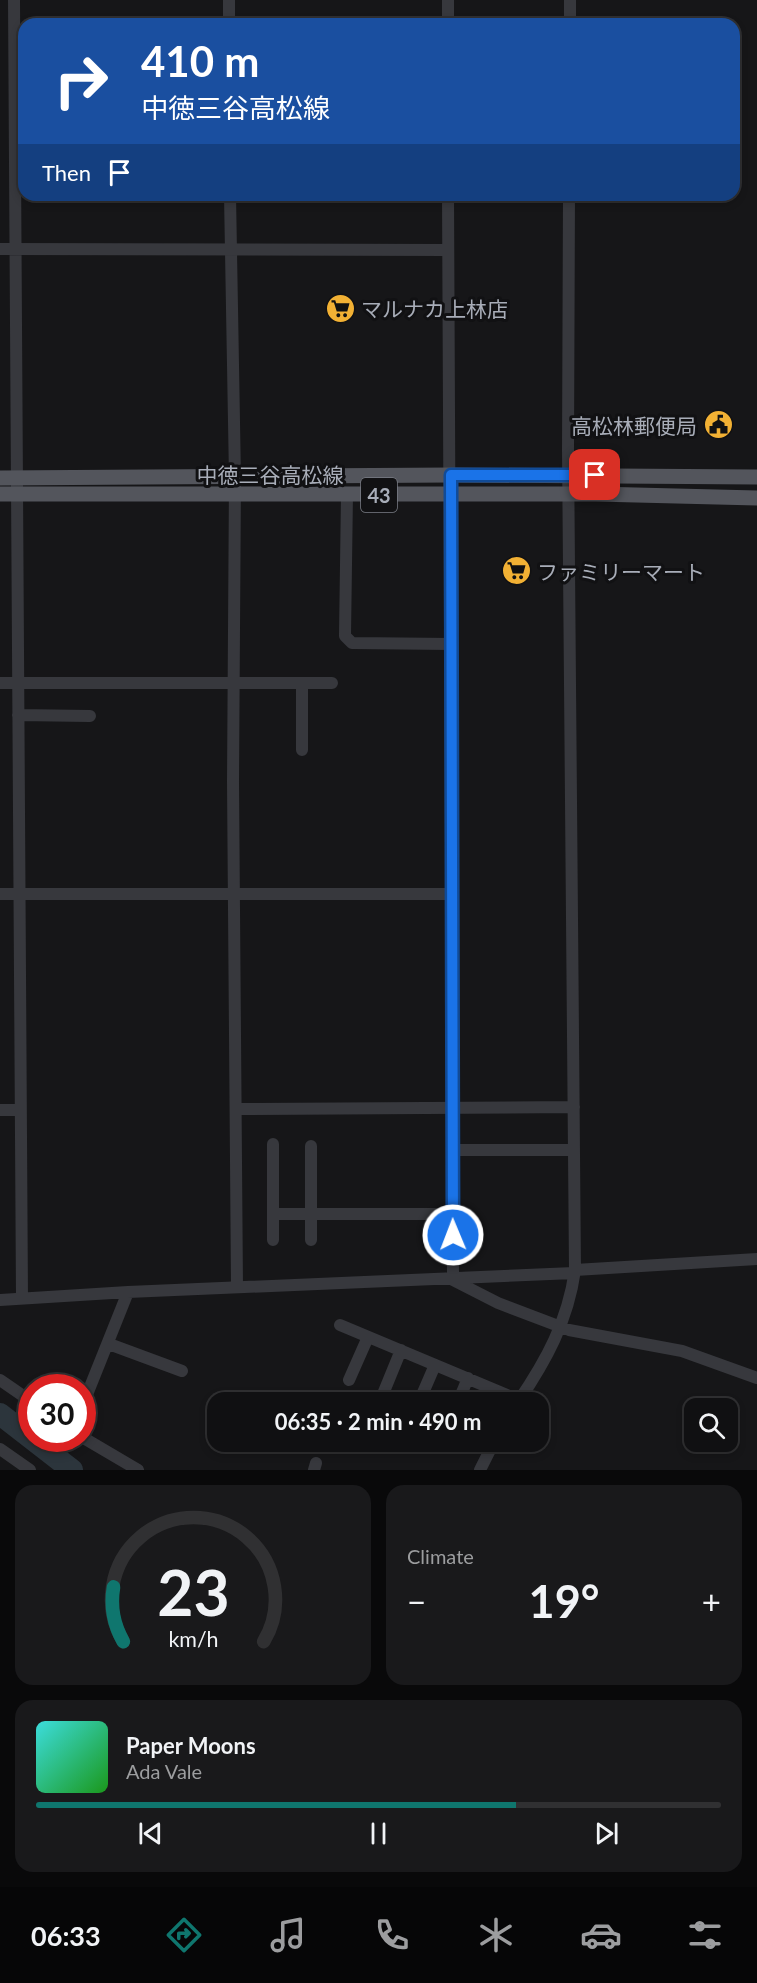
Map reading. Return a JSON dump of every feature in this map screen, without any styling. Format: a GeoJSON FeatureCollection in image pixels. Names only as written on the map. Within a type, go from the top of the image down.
{"type":"FeatureCollection","features":[{"type":"Feature","properties":{"kind":"main road","name":"中徳三谷高松線"},"geometry":{"type":"LineString","coordinates":[[0,478],[451,475],[757,477]]}},
{"type":"Feature","properties":{"kind":"main road","name":"中徳三谷高松線"},"geometry":{"type":"LineString","coordinates":[[0,494],[569,494],[757,498]]}},
{"type":"Feature","properties":{"kind":"street"},"geometry":{"type":"LineString","coordinates":[[14,0],[22,1299]]}},
{"type":"Feature","properties":{"kind":"street"},"geometry":{"type":"LineString","coordinates":[[229,0],[229,18]]}},
{"type":"Feature","properties":{"kind":"street"},"geometry":{"type":"LineString","coordinates":[[448,0],[448,18]]}},
{"type":"Feature","properties":{"kind":"street"},"geometry":{"type":"LineString","coordinates":[[570,0],[570,18]]}},
{"type":"Feature","properties":{"kind":"street"},"geometry":{"type":"LineString","coordinates":[[230,201],[235,478],[233,681],[237,1287]]}},
{"type":"Feature","properties":{"kind":"street"},"geometry":{"type":"LineString","coordinates":[[448,201],[451,475],[453,1214],[451,1278]]}},
{"type":"Feature","properties":{"kind":"street"},"geometry":{"type":"LineString","coordinates":[[525,1392],[562,1325],[575,1272],[569,201]]}},
{"type":"Feature","properties":{"kind":"street"},"geometry":{"type":"LineString","coordinates":[[0,249],[448,250]]}},
{"type":"Feature","properties":{"kind":"street"},"geometry":{"type":"LineString","coordinates":[[347,494],[345,636],[352,643],[451,644]]}},
{"type":"Feature","properties":{"kind":"street"},"geometry":{"type":"LineString","coordinates":[[0,683],[233,681],[333,683]]}},
{"type":"Feature","properties":{"kind":"street"},"geometry":{"type":"LineString","coordinates":[[302,682],[302,750]]}},
{"type":"Feature","properties":{"kind":"street"},"geometry":{"type":"LineString","coordinates":[[18,715],[90,716]]}},
{"type":"Feature","properties":{"kind":"street"},"geometry":{"type":"LineString","coordinates":[[0,894],[451,894]]}},
{"type":"Feature","properties":{"kind":"street"},"geometry":{"type":"LineString","coordinates":[[236,1109],[574,1107]]}},
{"type":"Feature","properties":{"kind":"street"},"geometry":{"type":"LineString","coordinates":[[0,1110],[20,1110]]}},
{"type":"Feature","properties":{"kind":"street"},"geometry":{"type":"LineString","coordinates":[[273,1144],[273,1240]]}},
{"type":"Feature","properties":{"kind":"street"},"geometry":{"type":"LineString","coordinates":[[311,1146],[311,1240]]}},
{"type":"Feature","properties":{"kind":"street"},"geometry":{"type":"LineString","coordinates":[[452,1150],[574,1150]]}},
{"type":"Feature","properties":{"kind":"street"},"geometry":{"type":"LineString","coordinates":[[273,1214],[453,1214]]}},
{"type":"Feature","properties":{"kind":"street"},"geometry":{"type":"LineString","coordinates":[[0,1300],[575,1272],[757,1259]]}},
{"type":"Feature","properties":{"kind":"street"},"geometry":{"type":"LineString","coordinates":[[451,1278],[498,1303],[562,1325],[570,1330],[682,1351],[757,1378]]}},
{"type":"Feature","properties":{"kind":"street"},"geometry":{"type":"LineString","coordinates":[[96,1374],[128,1292]]}},
{"type":"Feature","properties":{"kind":"street"},"geometry":{"type":"LineString","coordinates":[[340,1325],[499,1392]]}},
{"type":"Feature","properties":{"kind":"street"},"geometry":{"type":"LineString","coordinates":[[349,1380],[368,1337]]}},
{"type":"Feature","properties":{"kind":"street"},"geometry":{"type":"LineString","coordinates":[[109,1344],[182,1371]]}},
{"type":"Feature","properties":{"kind":"street"},"geometry":{"type":"LineString","coordinates":[[384,1392],[401,1350]]}},
{"type":"Feature","properties":{"kind":"street"},"geometry":{"type":"LineString","coordinates":[[423,1392],[435,1365]]}},
{"type":"Feature","properties":{"kind":"street"},"geometry":{"type":"LineString","coordinates":[[462,1392],[468,1378]]}},
{"type":"Feature","properties":{"kind":"street"},"geometry":{"type":"LineString","coordinates":[[0,1380],[18,1392]]}},
{"type":"Feature","properties":{"kind":"street"},"geometry":{"type":"LineString","coordinates":[[96,1445],[138,1470]]}},
{"type":"Feature","properties":{"kind":"street"},"geometry":{"type":"LineString","coordinates":[[0,1449],[30,1470]]}},
{"type":"Feature","properties":{"kind":"street"},"geometry":{"type":"LineString","coordinates":[[480,1470],[489,1452]]}},
{"type":"Feature","properties":{"kind":"waterway"},"geometry":{"type":"LineString","coordinates":[[0,1414],[72,1470]]}},
{"type":"Feature","properties":{"kind":"place","name":"マルナカ上林店"},"geometry":{"type":"Point","coordinates":[340,308]}},
{"type":"Feature","properties":{"kind":"place","name":"高松林郵便局"},"geometry":{"type":"Point","coordinates":[718,425]}},
{"type":"Feature","properties":{"kind":"place","name":"ファミリーマート"},"geometry":{"type":"Point","coordinates":[516,571]}},
{"type":"Feature","properties":{"kind":"route"},"geometry":{"type":"LineString","coordinates":[[453,1235],[451,475],[595,475]]}}]}
